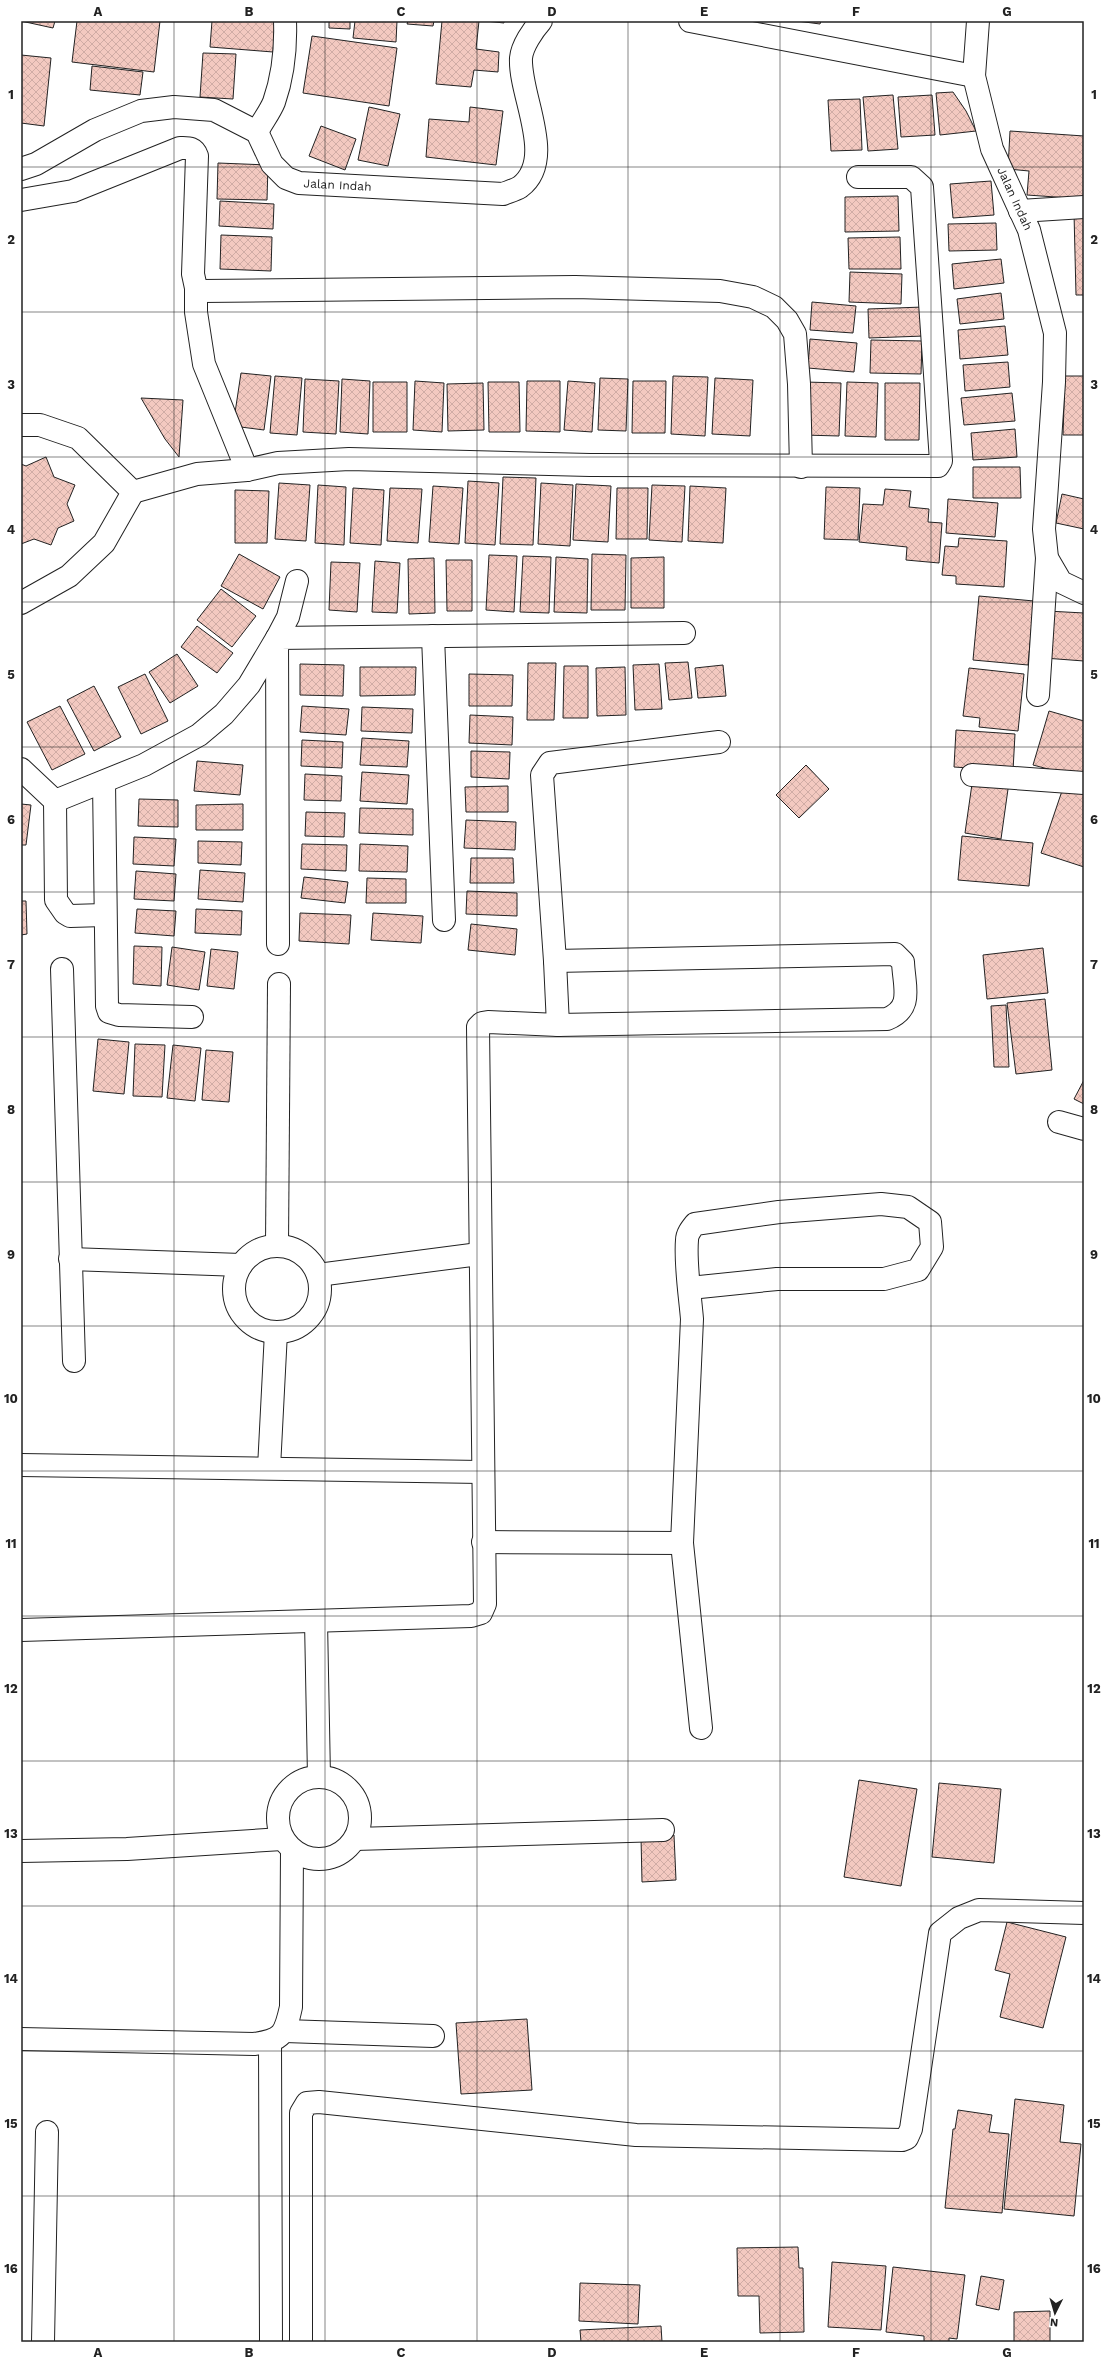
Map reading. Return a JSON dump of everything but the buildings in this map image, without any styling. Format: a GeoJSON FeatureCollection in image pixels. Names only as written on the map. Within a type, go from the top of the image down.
{"type":"FeatureCollection","features":[{"type":"Feature","properties":{"kind":"street"},"geometry":{"type":"LineString","coordinates":[[21,169],[36,164],[95,130],[141,111],[174,107],[214,110],[257,132],[273,103],[280,82],[286,40],[285,21]]}},
{"type":"Feature","properties":{"kind":"street","name":"Jalan Indah"},"geometry":{"type":"LineString","coordinates":[[257,132],[272,164],[286,178],[299,183],[503,194],[520,187],[532,175],[538,147],[523,84],[521,57],[532,31],[541,21]]}},
{"type":"Feature","properties":{"kind":"street"},"geometry":{"type":"LineString","coordinates":[[690,21],[974,76]]}},
{"type":"Feature","properties":{"kind":"street","name":"Jalan Indah"},"geometry":{"type":"LineString","coordinates":[[978,21],[974,76],[992,149],[1029,230],[1055,333],[1054,382],[1044,529],[1047,558],[1061,582],[1084,593]]}},
{"type":"Feature","properties":{"kind":"street"},"geometry":{"type":"LineString","coordinates":[[21,200],[73,191],[180,148],[190,148],[195,151],[197,156],[193,274],[196,288],[197,318],[204,364],[247,470]]}},
{"type":"Feature","properties":{"kind":"street"},"geometry":{"type":"LineString","coordinates":[[21,603],[69,576],[104,543],[133,492],[197,474],[247,470],[278,463],[349,459],[590,465],[932,468],[938,466],[941,461],[922,187],[911,178],[858,177]]}},
{"type":"Feature","properties":{"kind":"street"},"geometry":{"type":"LineString","coordinates":[[1020,211],[1084,206]]}},
{"type":"Feature","properties":{"kind":"street"},"geometry":{"type":"LineString","coordinates":[[196,288],[202,290],[237,291],[576,287],[720,291],[753,297],[774,307],[787,320],[794,334],[799,384],[801,467]]}},
{"type":"Feature","properties":{"kind":"street"},"geometry":{"type":"LineString","coordinates":[[21,425],[40,425],[78,438],[133,492]]}},
{"type":"Feature","properties":{"kind":"street"},"geometry":{"type":"LineString","coordinates":[[1038,695],[1047,558]]}},
{"type":"Feature","properties":{"kind":"street"},"geometry":{"type":"LineString","coordinates":[[56,801],[144,765],[199,734],[224,714],[249,685],[277,638],[288,617],[296,581]]}},
{"type":"Feature","properties":{"kind":"street"},"geometry":{"type":"LineString","coordinates":[[277,638],[684,633]]}},
{"type":"Feature","properties":{"kind":"street"},"geometry":{"type":"LineString","coordinates":[[433,636],[444,920]]}},
{"type":"Feature","properties":{"kind":"street"},"geometry":{"type":"LineString","coordinates":[[277,638],[278,944]]}},
{"type":"Feature","properties":{"kind":"street"},"geometry":{"type":"LineString","coordinates":[[558,1025],[542,775],[544,769],[550,763],[718,742]]}},
{"type":"Feature","properties":{"kind":"street"},"geometry":{"type":"LineString","coordinates":[[21,769],[56,801],[56,900],[65,913],[70,916],[104,915]]}},
{"type":"Feature","properties":{"kind":"street"},"geometry":{"type":"LineString","coordinates":[[972,775],[1084,783]]}},
{"type":"Feature","properties":{"kind":"street"},"geometry":{"type":"LineString","coordinates":[[104,782],[106,1006],[109,1012],[119,1015],[192,1017]]}},
{"type":"Feature","properties":{"kind":"street"},"geometry":{"type":"LineString","coordinates":[[21,1630],[471,1616],[481,1613],[484,1604],[481,1472],[478,1027],[482,1022],[558,1025],[887,1019],[898,1014],[905,1004],[903,962],[895,954],[555,961]]}},
{"type":"Feature","properties":{"kind":"street"},"geometry":{"type":"LineString","coordinates":[[62,969],[74,1361]]}},
{"type":"Feature","properties":{"kind":"street"},"geometry":{"type":"LineString","coordinates":[[277,1246],[279,984]]}},
{"type":"Feature","properties":{"kind":"street"},"geometry":{"type":"LineString","coordinates":[[1059,1122],[1084,1128]]}},
{"type":"Feature","properties":{"kind":"street"},"geometry":{"type":"LineString","coordinates":[[690,1288],[777,1279],[884,1279],[918,1270],[932,1247],[930,1222],[908,1208],[881,1204],[779,1212],[695,1224],[689,1231],[686,1240],[692,1319],[682,1543],[701,1728]]}},
{"type":"Feature","properties":{"kind":"street"},"geometry":{"type":"LineString","coordinates":[[277,1246],[295,1250],[309,1261],[318,1275],[320,1289],[318,1303],[312,1314],[302,1324],[290,1330],[276,1332],[261,1329],[248,1321],[239,1309],[234,1295],[235,1280],[241,1266],[256,1252],[277,1246]]}},
{"type":"Feature","properties":{"kind":"street"},"geometry":{"type":"LineString","coordinates":[[318,1275],[479,1254]]}},
{"type":"Feature","properties":{"kind":"street"},"geometry":{"type":"LineString","coordinates":[[70,1260],[241,1266]]}},
{"type":"Feature","properties":{"kind":"street"},"geometry":{"type":"LineString","coordinates":[[269,1468],[276,1332]]}},
{"type":"Feature","properties":{"kind":"street"},"geometry":{"type":"LineString","coordinates":[[21,1466],[269,1468],[481,1472]]}},
{"type":"Feature","properties":{"kind":"street"},"geometry":{"type":"LineString","coordinates":[[483,1542],[682,1543]]}},
{"type":"Feature","properties":{"kind":"street"},"geometry":{"type":"LineString","coordinates":[[316,1621],[319,1777]]}},
{"type":"Feature","properties":{"kind":"street"},"geometry":{"type":"LineString","coordinates":[[21,1851],[287,1844],[304,1857],[318,1860],[333,1857],[345,1850],[355,1839],[360,1826],[360,1812],[355,1798],[346,1787],[334,1780],[319,1777],[305,1779],[293,1786],[283,1797],[278,1811],[278,1825],[287,1844],[291,2007],[278,2036],[271,2342]]}},
{"type":"Feature","properties":{"kind":"street"},"geometry":{"type":"LineString","coordinates":[[355,1839],[663,1830]]}},
{"type":"Feature","properties":{"kind":"street"},"geometry":{"type":"LineString","coordinates":[[301,2342],[301,2113],[307,2103],[319,2102],[636,2135],[902,2140],[907,2138],[911,2129],[940,1932],[959,1918],[979,1910],[1084,1913]]}},
{"type":"Feature","properties":{"kind":"street"},"geometry":{"type":"LineString","coordinates":[[21,2039],[254,2044],[278,2036],[433,2036]]}},
{"type":"Feature","properties":{"kind":"street"},"geometry":{"type":"LineString","coordinates":[[43,2342],[47,2132]]}}]}
